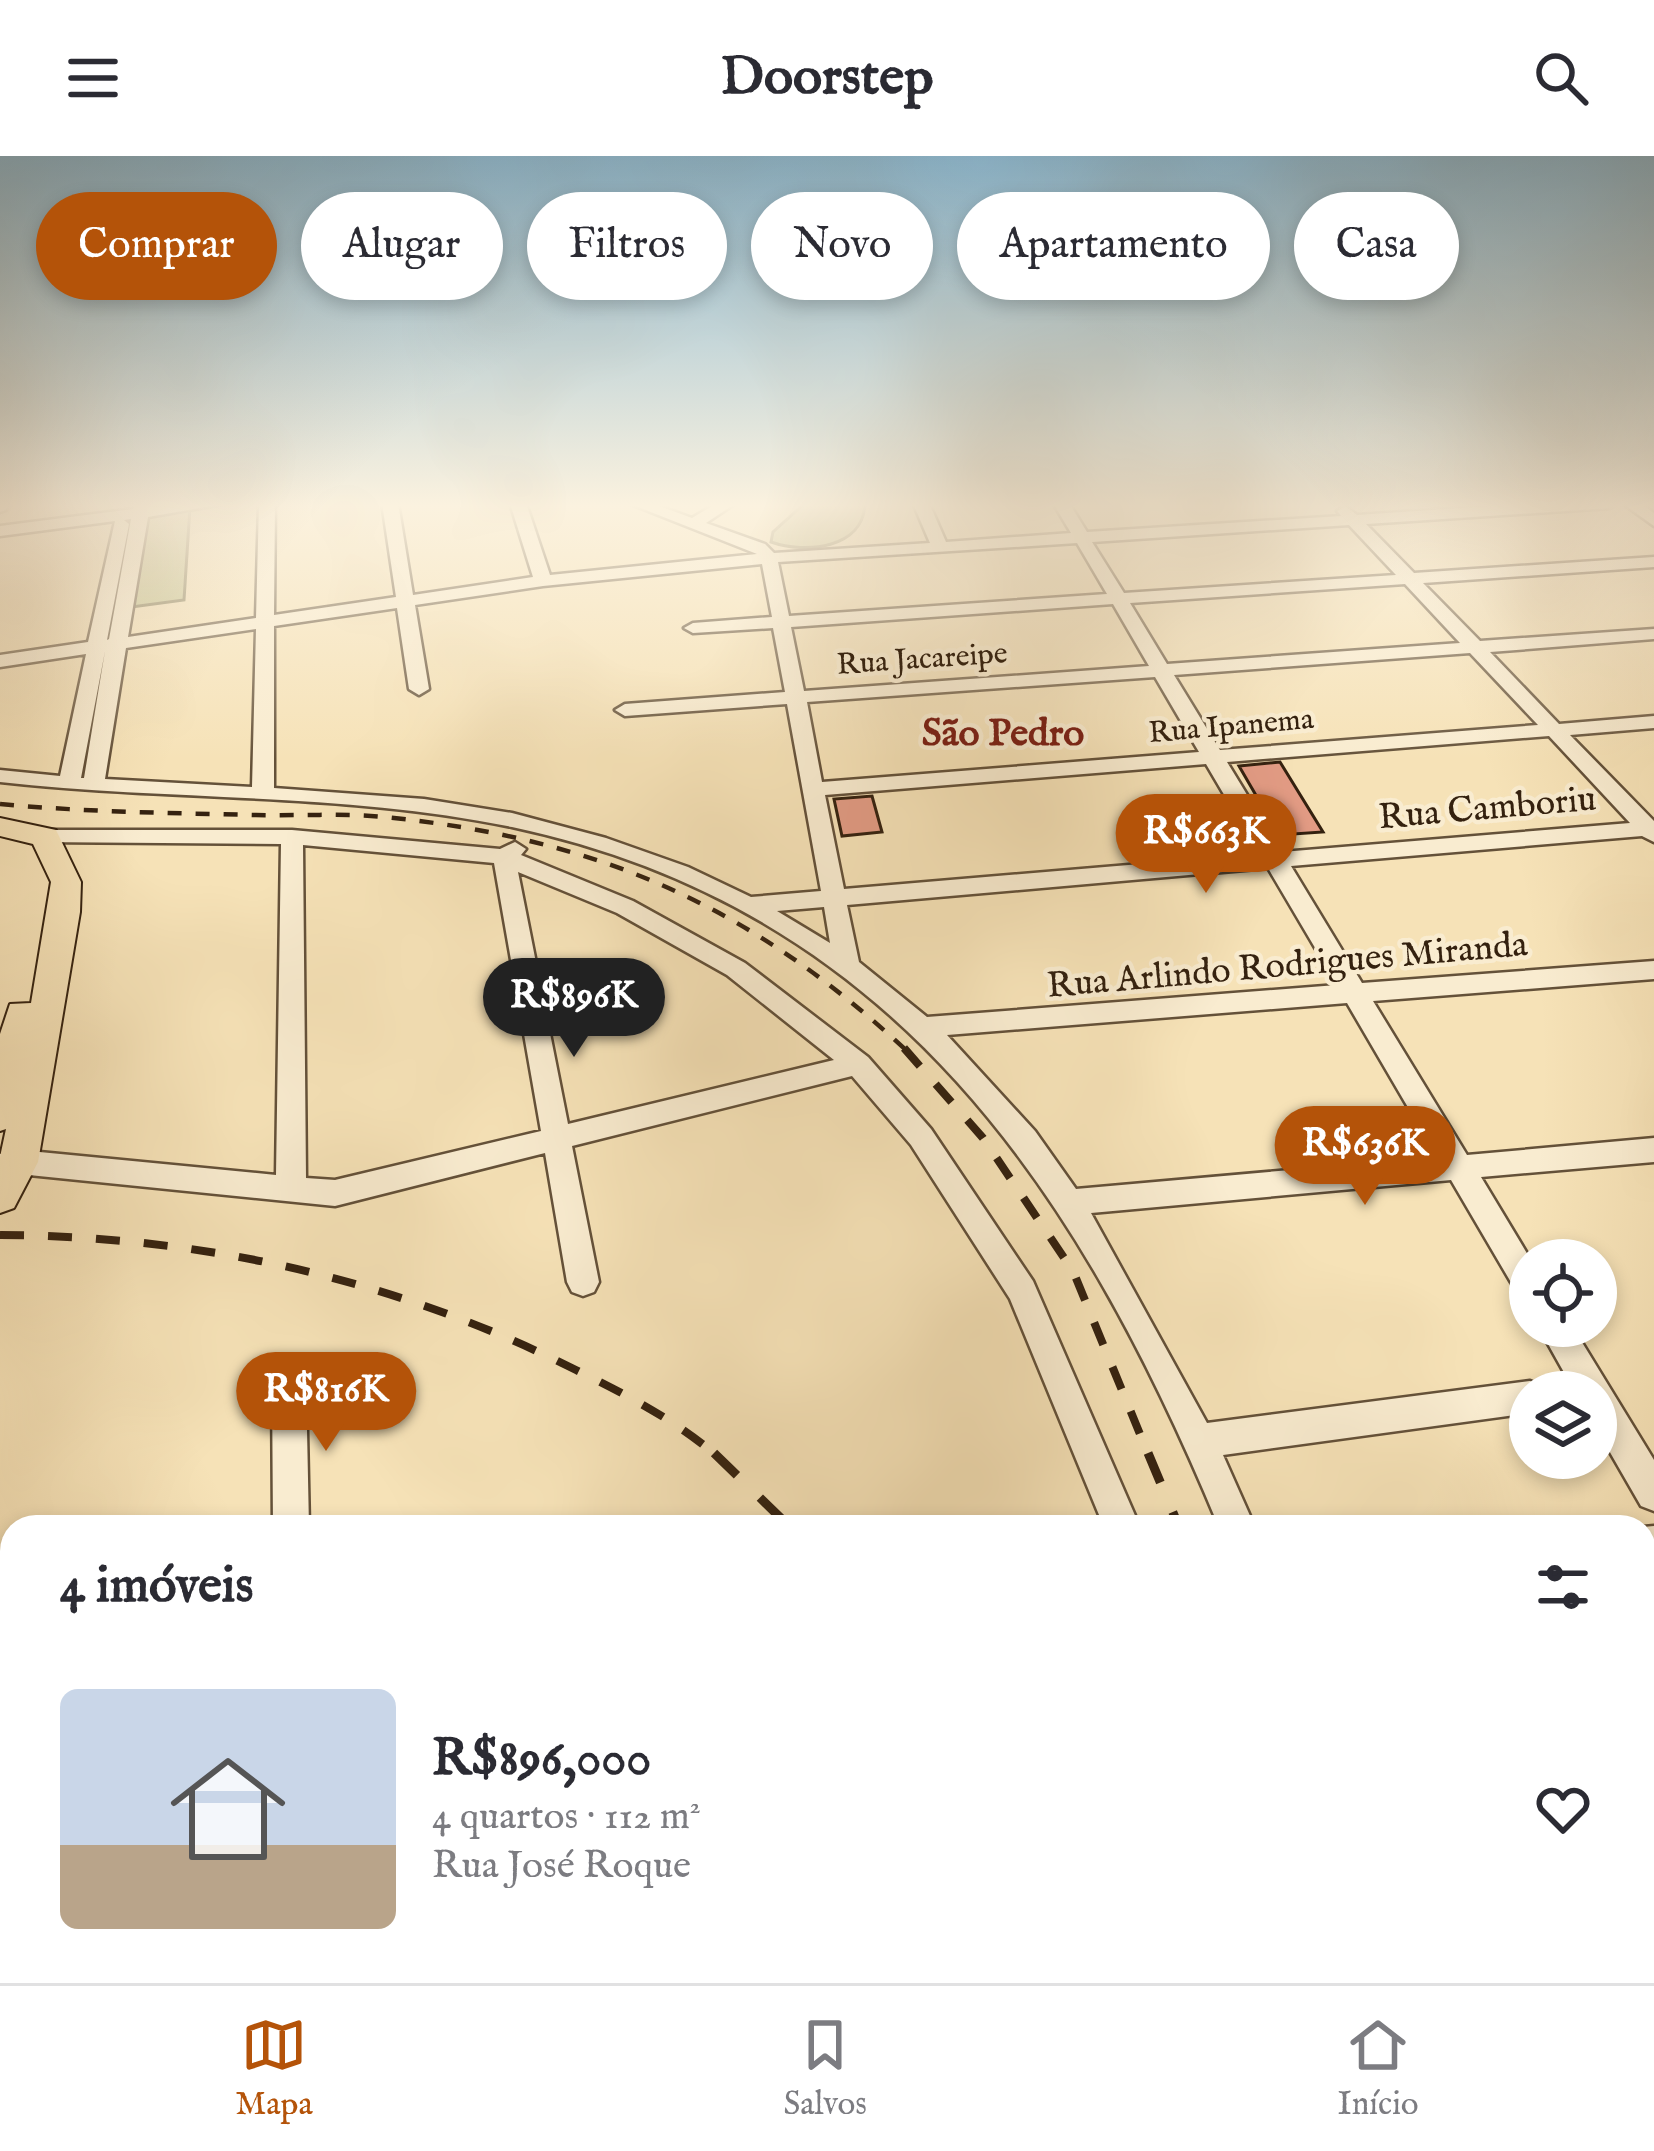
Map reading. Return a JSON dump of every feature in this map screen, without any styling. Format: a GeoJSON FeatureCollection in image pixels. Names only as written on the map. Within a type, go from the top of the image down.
{"type":"FeatureCollection","features":[{"type":"Feature","properties":{"kind":"main road"},"geometry":{"type":"LineString","coordinates":[[0,826],[51,847],[66,882],[64,912],[4,1180]]}},
{"type":"Feature","properties":{"kind":"main road"},"geometry":{"type":"LineString","coordinates":[[0,1116],[51,847]]}},
{"type":"Feature","properties":{"kind":"street"},"geometry":{"type":"LineString","coordinates":[[81,786],[96,646],[112,588]]}},
{"type":"Feature","properties":{"kind":"street"},"geometry":{"type":"LineString","coordinates":[[81,786],[118,643],[124,588]]}},
{"type":"Feature","properties":{"kind":"street"},"geometry":{"type":"LineString","coordinates":[[263,796],[266,588]]}},
{"type":"Feature","properties":{"kind":"street"},"geometry":{"type":"LineString","coordinates":[[404,588],[419,689]]}},
{"type":"Feature","properties":{"kind":"street"},"geometry":{"type":"LineString","coordinates":[[0,661],[493,588]]}},
{"type":"Feature","properties":{"kind":"street"},"geometry":{"type":"LineString","coordinates":[[775,588],[847,966]]}},
{"type":"Feature","properties":{"kind":"street"},"geometry":{"type":"LineString","coordinates":[[1114,588],[1509,1251]]}},
{"type":"Feature","properties":{"kind":"street"},"geometry":{"type":"LineString","coordinates":[[692,628],[1266,588]]}},
{"type":"Feature","properties":{"kind":"street"},"geometry":{"type":"LineString","coordinates":[[1429,588],[1652,826]]}},
{"type":"Feature","properties":{"kind":"street","name":"Rua Jacareipe"},"geometry":{"type":"LineString","coordinates":[[625,710],[1654,634]]}},
{"type":"Feature","properties":{"kind":"street","name":"Rua Ipanema"},"geometry":{"type":"LineString","coordinates":[[813,789],[1654,722]]}},
{"type":"Feature","properties":{"kind":"street"},"geometry":{"type":"LineString","coordinates":[[0,776],[81,786],[425,806],[546,829],[671,865],[752,905],[847,966],[925,1027],[1022,1135],[1070,1202],[1202,1441],[1232,1515]]}},
{"type":"Feature","properties":{"kind":"street","name":"Rua Camboriu"},"geometry":{"type":"LineString","coordinates":[[752,905],[1652,826]]}},
{"type":"Feature","properties":{"kind":"street"},"geometry":{"type":"LineString","coordinates":[[504,857],[546,829]]}},
{"type":"Feature","properties":{"kind":"street"},"geometry":{"type":"LineString","coordinates":[[291,1188],[292,836]]}},
{"type":"Feature","properties":{"kind":"street"},"geometry":{"type":"LineString","coordinates":[[51,847],[292,836],[504,857],[626,907],[736,969],[858,1064],[921,1137],[1022,1292],[1117,1515]]}},
{"type":"Feature","properties":{"kind":"street"},"geometry":{"type":"LineString","coordinates":[[504,857],[583,1282]]}},
{"type":"Feature","properties":{"kind":"street","name":"Rua Arlindo Rodrigues Miranda"},"geometry":{"type":"LineString","coordinates":[[925,1027],[1654,970]]}},
{"type":"Feature","properties":{"kind":"street"},"geometry":{"type":"LineString","coordinates":[[4,1180],[335,1193],[858,1064]]}},
{"type":"Feature","properties":{"kind":"street"},"geometry":{"type":"LineString","coordinates":[[1070,1202],[1654,1150]]}},
{"type":"Feature","properties":{"kind":"street"},"geometry":{"type":"LineString","coordinates":[[290,1381],[291,1515]]}},
{"type":"Feature","properties":{"kind":"street"},"geometry":{"type":"LineString","coordinates":[[1202,1441],[1509,1400]]}},
{"type":"Feature","properties":{"kind":"street"},"geometry":{"type":"LineString","coordinates":[[1617,1424],[1642,1450],[1654,1493]]}},
{"type":"Feature","properties":{"kind":"green space"},"geometry":{"type":"Polygon","coordinates":[[[128,588],[185,588],[184,600],[124,608],[128,588]]]}},
{"type":"Feature","properties":{"kind":"building"},"geometry":{"type":"Polygon","coordinates":[[[1280,762],[1323,832],[1279,835],[1239,766],[1280,762]]]}},
{"type":"Feature","properties":{"kind":"building"},"geometry":{"type":"Polygon","coordinates":[[[872,796],[882,832],[842,836],[834,799],[872,796]]]}},
{"type":"Feature","properties":{"kind":"railway"},"geometry":{"type":"LineString","coordinates":[[0,804],[128,812],[368,816],[534,842],[602,862],[729,918],[848,1000],[905,1050]]}},
{"type":"Feature","properties":{"kind":"railway"},"geometry":{"type":"LineString","coordinates":[[905,1050],[983,1138],[1073,1271],[1149,1456]]}},
{"type":"Feature","properties":{"kind":"railway"},"geometry":{"type":"LineString","coordinates":[[0,1235],[75,1237],[223,1254],[367,1288],[508,1338],[576,1370],[667,1419],[717,1456]]}},
{"type":"Feature","properties":{"kind":"railway"},"geometry":{"type":"LineString","coordinates":[[714,1453],[778,1515]]}},
{"type":"Feature","properties":{"kind":"railway"},"geometry":{"type":"LineString","coordinates":[[1148,1453],[1174,1515]]}},
{"type":"Feature","properties":{"kind":"district","name":"São Pedro"},"geometry":{"type":"Point","coordinates":[1003,731]}}]}
